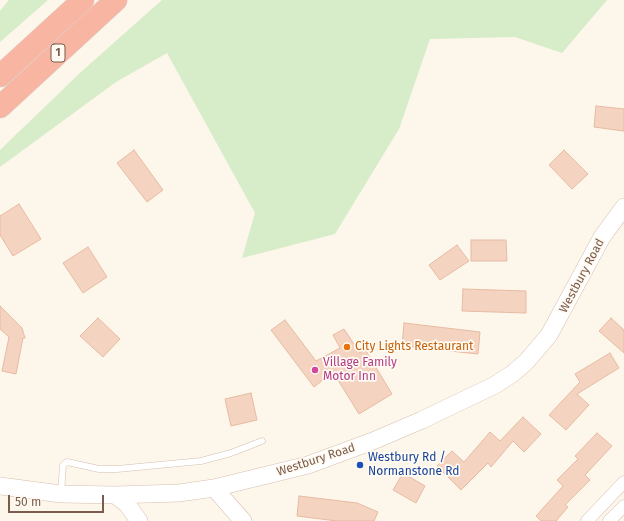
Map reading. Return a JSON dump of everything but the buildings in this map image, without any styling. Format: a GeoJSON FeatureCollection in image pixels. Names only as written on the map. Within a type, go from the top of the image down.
{"type":"FeatureCollection","features":[{"type":"Feature","properties":{"kind":"highway","name":"1"},"geometry":{"type":"LineString","coordinates":[[0,76],[83,0]]}},
{"type":"Feature","properties":{"kind":"highway","name":"1"},"geometry":{"type":"LineString","coordinates":[[0,107],[116,0]]}},
{"type":"Feature","properties":{"kind":"main road","name":"Westbury Road"},"geometry":{"type":"LineString","coordinates":[[0,486],[61,494],[115,495],[180,492],[214,488],[308,465],[367,444],[473,396],[512,374],[530,357],[549,335],[602,237],[624,207]]}},
{"type":"Feature","properties":{"kind":"main road"},"geometry":{"type":"LineString","coordinates":[[214,488],[243,521]]}},
{"type":"Feature","properties":{"kind":"main road"},"geometry":{"type":"LineString","coordinates":[[115,495],[127,504],[139,521]]}},
{"type":"Feature","properties":{"kind":"street"},"geometry":{"type":"LineString","coordinates":[[587,521],[624,482]]}},
{"type":"Feature","properties":{"kind":"street"},"geometry":{"type":"LineString","coordinates":[[609,521],[624,506]]}},
{"type":"Feature","properties":{"kind":"lane"},"geometry":{"type":"LineString","coordinates":[[61,494],[63,465],[67,462],[99,470],[117,470],[201,461],[231,453],[262,441]]}},
{"type":"Feature","properties":{"kind":"green space"},"geometry":{"type":"Polygon","coordinates":[[[9,0],[48,0],[0,42],[0,11],[9,0]]]}},
{"type":"Feature","properties":{"kind":"green space"},"geometry":{"type":"Polygon","coordinates":[[[162,0],[607,0],[562,53],[515,37],[430,39],[399,129],[335,234],[242,258],[255,213],[167,53],[116,82],[0,167],[0,150],[82,71],[162,0]]]}},
{"type":"Feature","properties":{"kind":"place","name":"City Lights Restaurant"},"geometry":{"type":"Point","coordinates":[347,347]}},
{"type":"Feature","properties":{"kind":"place","name":"Village Family Motor Inn"},"geometry":{"type":"Point","coordinates":[315,370]}},
{"type":"Feature","properties":{"kind":"place","name":"Westbury Rd / Normanstone Rd"},"geometry":{"type":"Point","coordinates":[360,465]}}]}
